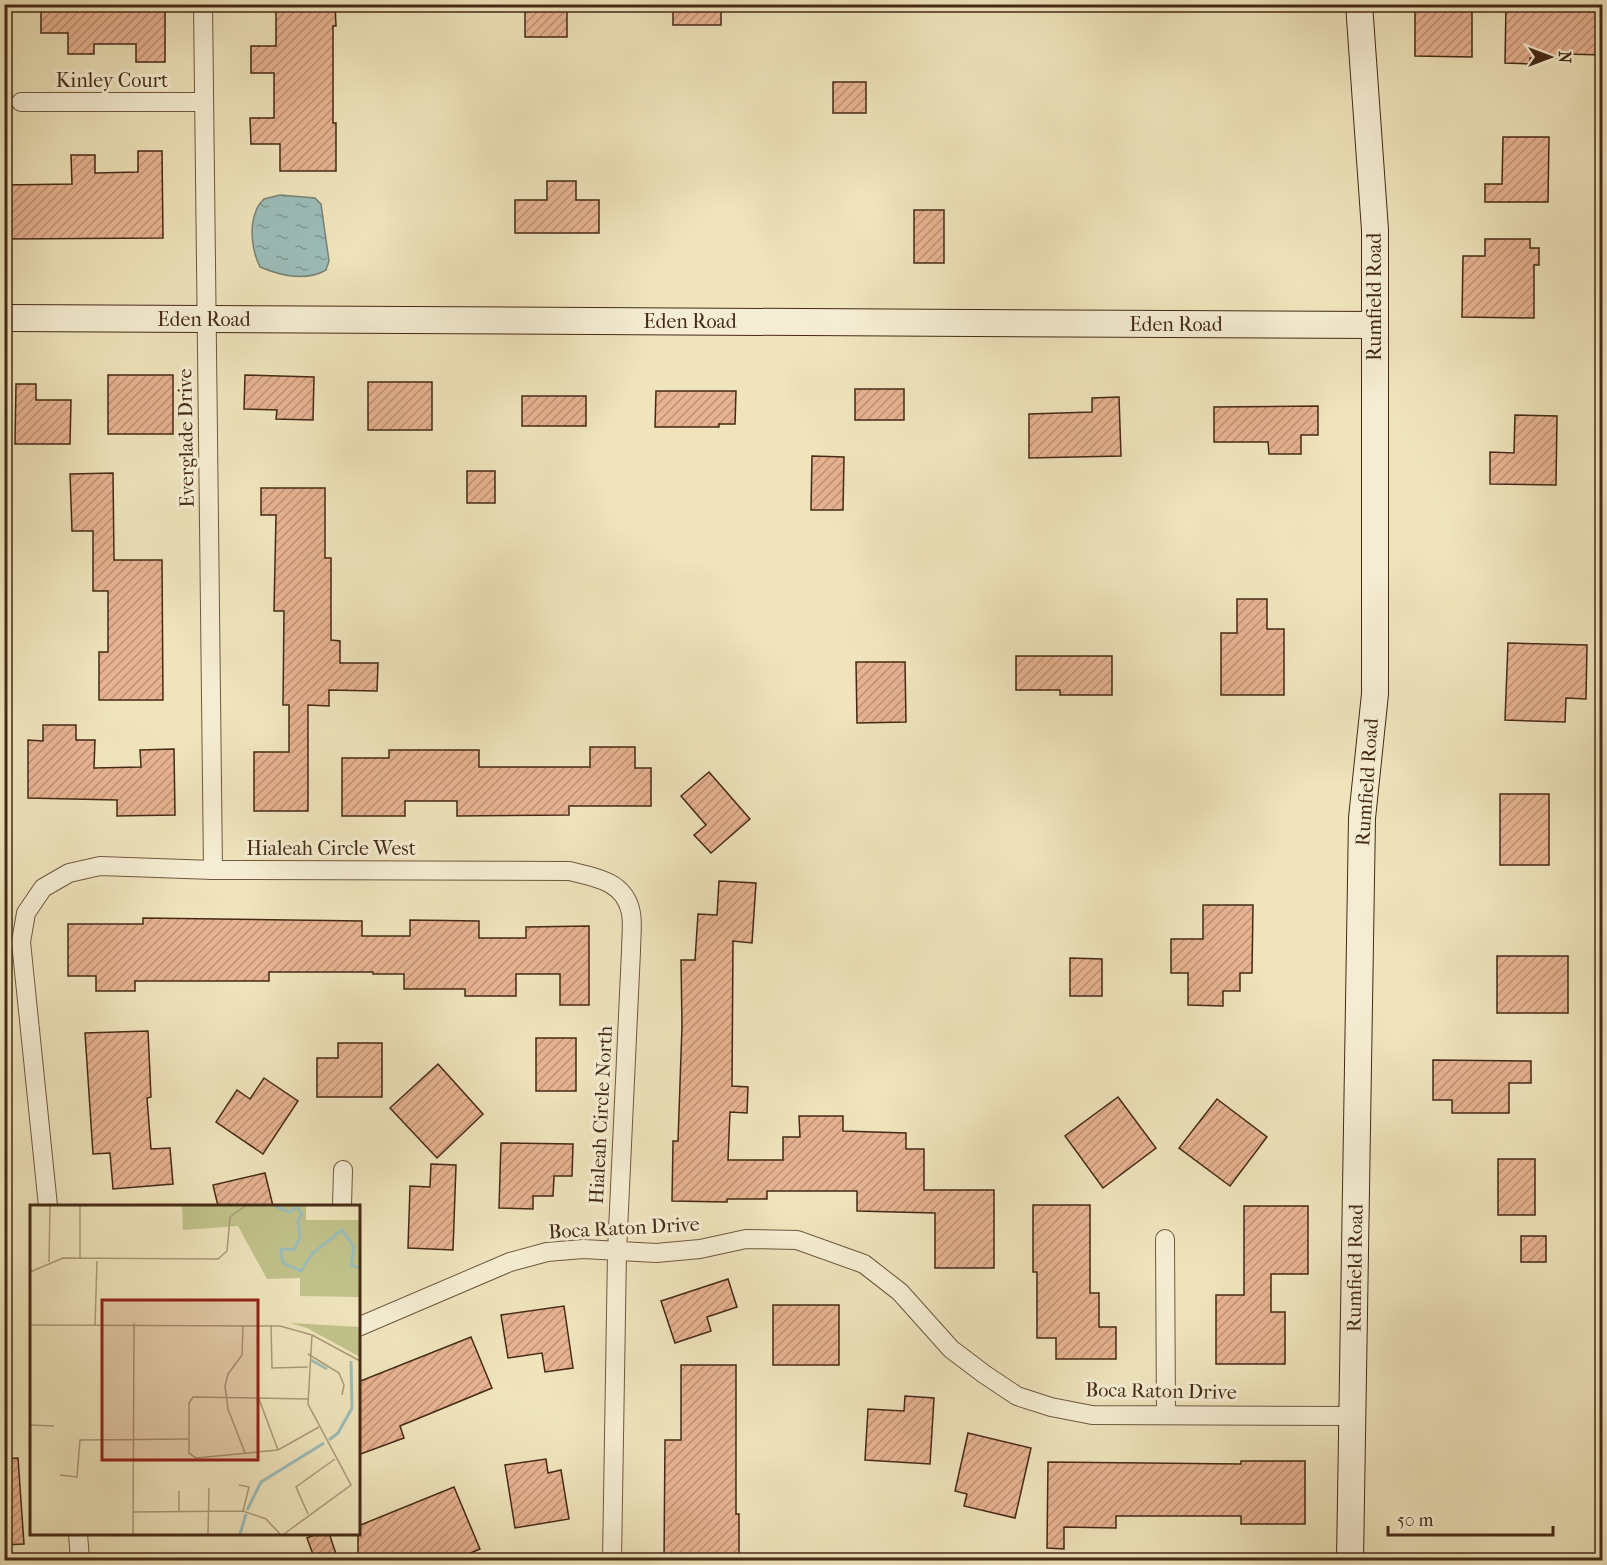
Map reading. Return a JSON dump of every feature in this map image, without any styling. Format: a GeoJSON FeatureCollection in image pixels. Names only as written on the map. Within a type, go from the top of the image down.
{"type":"FeatureCollection","features":[{"type":"Feature","properties":{"kind":"main road","name":"Rumfield Road"},"geometry":{"type":"LineString","coordinates":[[1350,1560],[1362,818],[1375,694],[1375,230],[1359,4]]}},
{"type":"Feature","properties":{"kind":"main road","name":"Eden Road"},"geometry":{"type":"LineString","coordinates":[[4,318],[1375,325]]}},
{"type":"Feature","properties":{"kind":"street","name":"Everglade Drive"},"geometry":{"type":"LineString","coordinates":[[202,4],[213,870]]}},
{"type":"Feature","properties":{"kind":"street","name":"Kinley Court"},"geometry":{"type":"LineString","coordinates":[[21,102],[203,102]]}},
{"type":"Feature","properties":{"kind":"street","name":"Hialeah Circle West"},"geometry":{"type":"LineString","coordinates":[[48,1205],[21,942],[26,913],[43,888],[69,873],[100,866],[213,870],[569,871],[600,878],[620,889]]}},
{"type":"Feature","properties":{"kind":"street","name":"Hialeah Circle North"},"geometry":{"type":"LineString","coordinates":[[612,1560],[617,1252],[631,951],[631,912],[620,889]]}},
{"type":"Feature","properties":{"kind":"street"},"geometry":{"type":"LineString","coordinates":[[342,1205],[343,1170]]}},
{"type":"Feature","properties":{"kind":"street","name":"Boca Raton Drive"},"geometry":{"type":"LineString","coordinates":[[360,1321],[510,1262],[547,1252],[583,1250],[656,1253],[700,1249],[746,1239],[796,1240],[864,1264],[900,1292],[951,1349],[1017,1396],[1051,1407],[1092,1415],[1352,1416]]}},
{"type":"Feature","properties":{"kind":"street"},"geometry":{"type":"LineString","coordinates":[[1165,1239],[1166,1414]]}},
{"type":"Feature","properties":{"kind":"street"},"geometry":{"type":"LineString","coordinates":[[78,1535],[80,1560]]}},
{"type":"Feature","properties":{"kind":"water"},"geometry":{"type":"Polygon","coordinates":[[[280,195],[315,198],[321,204],[329,261],[326,270],[301,277],[276,273],[260,267],[252,239],[254,218],[257,208],[264,199],[280,195]]]}},
{"type":"Feature","properties":{"kind":"building"},"geometry":{"type":"Polygon","coordinates":[[[41,4],[165,4],[165,62],[136,62],[136,44],[94,44],[94,54],[68,54],[68,33],[41,33],[41,4]]]}},
{"type":"Feature","properties":{"kind":"building"},"geometry":{"type":"Polygon","coordinates":[[[276,4],[335,4],[333,123],[336,123],[336,171],[280,171],[280,144],[251,144],[250,118],[274,118],[274,73],[251,73],[251,46],[276,46],[276,4]]]}},
{"type":"Feature","properties":{"kind":"building"},"geometry":{"type":"Polygon","coordinates":[[[525,4],[567,4],[567,37],[525,37],[525,4]]]}},
{"type":"Feature","properties":{"kind":"building"},"geometry":{"type":"Polygon","coordinates":[[[673,4],[721,4],[721,25],[673,25],[673,4]]]}},
{"type":"Feature","properties":{"kind":"building"},"geometry":{"type":"Polygon","coordinates":[[[1415,4],[1472,4],[1472,57],[1415,56],[1415,4]]]}},
{"type":"Feature","properties":{"kind":"building"},"geometry":{"type":"Polygon","coordinates":[[[1506,4],[1602,4],[1602,55],[1565,54],[1565,58],[1530,58],[1530,64],[1505,63],[1506,4]]]}},
{"type":"Feature","properties":{"kind":"building"},"geometry":{"type":"Polygon","coordinates":[[[833,82],[866,82],[866,113],[833,113],[833,82]]]}},
{"type":"Feature","properties":{"kind":"building"},"geometry":{"type":"Polygon","coordinates":[[[1503,137],[1549,137],[1548,202],[1485,202],[1485,184],[1502,184],[1503,137]]]}},
{"type":"Feature","properties":{"kind":"building"},"geometry":{"type":"Polygon","coordinates":[[[138,151],[162,151],[163,238],[4,239],[4,185],[72,184],[71,155],[95,155],[95,173],[138,172],[138,151]]]}},
{"type":"Feature","properties":{"kind":"building"},"geometry":{"type":"Polygon","coordinates":[[[547,181],[576,181],[576,200],[599,200],[599,233],[515,233],[515,200],[547,200],[547,181]]]}},
{"type":"Feature","properties":{"kind":"building"},"geometry":{"type":"Polygon","coordinates":[[[914,210],[944,210],[944,263],[914,263],[914,210]]]}},
{"type":"Feature","properties":{"kind":"building"},"geometry":{"type":"Polygon","coordinates":[[[1485,239],[1530,239],[1530,248],[1539,248],[1539,265],[1534,265],[1534,318],[1462,317],[1463,256],[1485,256],[1485,239]]]}},
{"type":"Feature","properties":{"kind":"building"},"geometry":{"type":"Polygon","coordinates":[[[108,375],[173,375],[173,434],[108,434],[108,375]]]}},
{"type":"Feature","properties":{"kind":"building"},"geometry":{"type":"Polygon","coordinates":[[[245,375],[314,377],[313,420],[276,419],[277,410],[244,409],[245,375]]]}},
{"type":"Feature","properties":{"kind":"building"},"geometry":{"type":"Polygon","coordinates":[[[368,382],[432,382],[432,430],[368,430],[368,382]]]}},
{"type":"Feature","properties":{"kind":"building"},"geometry":{"type":"Polygon","coordinates":[[[16,384],[36,384],[36,400],[71,400],[70,444],[15,444],[16,384]]]}},
{"type":"Feature","properties":{"kind":"building"},"geometry":{"type":"Polygon","coordinates":[[[855,389],[904,389],[904,420],[855,420],[855,389]]]}},
{"type":"Feature","properties":{"kind":"building"},"geometry":{"type":"Polygon","coordinates":[[[656,391],[736,391],[735,424],[719,424],[719,427],[655,427],[656,391]]]}},
{"type":"Feature","properties":{"kind":"building"},"geometry":{"type":"Polygon","coordinates":[[[522,396],[586,396],[586,426],[522,426],[522,396]]]}},
{"type":"Feature","properties":{"kind":"building"},"geometry":{"type":"Polygon","coordinates":[[[1119,397],[1121,456],[1029,458],[1029,414],[1092,412],[1092,398],[1119,397]]]}},
{"type":"Feature","properties":{"kind":"building"},"geometry":{"type":"Polygon","coordinates":[[[1318,406],[1318,435],[1301,435],[1301,454],[1269,454],[1268,442],[1214,442],[1214,407],[1318,406]]]}},
{"type":"Feature","properties":{"kind":"building"},"geometry":{"type":"Polygon","coordinates":[[[1515,415],[1557,416],[1556,485],[1490,484],[1490,452],[1514,453],[1515,415]]]}},
{"type":"Feature","properties":{"kind":"building"},"geometry":{"type":"Polygon","coordinates":[[[812,456],[844,457],[843,510],[811,510],[812,456]]]}},
{"type":"Feature","properties":{"kind":"building"},"geometry":{"type":"Polygon","coordinates":[[[467,471],[495,471],[495,503],[467,503],[467,471]]]}},
{"type":"Feature","properties":{"kind":"building"},"geometry":{"type":"Polygon","coordinates":[[[113,473],[114,560],[162,560],[163,700],[99,700],[99,652],[108,652],[108,591],[93,591],[93,531],[72,531],[70,474],[113,473]]]}},
{"type":"Feature","properties":{"kind":"building"},"geometry":{"type":"Polygon","coordinates":[[[261,488],[325,488],[325,558],[331,558],[331,640],[340,641],[340,663],[378,663],[377,691],[329,690],[329,706],[308,705],[308,811],[254,811],[254,752],[289,752],[289,705],[283,705],[284,611],[274,611],[276,515],[261,515],[261,488]]]}},
{"type":"Feature","properties":{"kind":"building"},"geometry":{"type":"Polygon","coordinates":[[[1237,599],[1267,599],[1267,629],[1284,629],[1284,695],[1221,695],[1221,633],[1237,633],[1237,599]]]}},
{"type":"Feature","properties":{"kind":"building"},"geometry":{"type":"Polygon","coordinates":[[[1508,643],[1587,645],[1586,699],[1566,698],[1565,722],[1505,720],[1508,643]]]}},
{"type":"Feature","properties":{"kind":"building"},"geometry":{"type":"Polygon","coordinates":[[[1016,656],[1112,656],[1112,695],[1060,695],[1060,690],[1016,690],[1016,656]]]}},
{"type":"Feature","properties":{"kind":"building"},"geometry":{"type":"Polygon","coordinates":[[[856,662],[905,662],[906,722],[857,723],[856,662]]]}},
{"type":"Feature","properties":{"kind":"building"},"geometry":{"type":"Polygon","coordinates":[[[43,725],[76,725],[76,740],[95,740],[94,768],[141,767],[140,750],[174,749],[175,815],[117,816],[117,800],[28,798],[28,740],[43,741],[43,725]]]}},
{"type":"Feature","properties":{"kind":"building"},"geometry":{"type":"Polygon","coordinates":[[[590,747],[635,747],[635,768],[651,768],[651,806],[569,806],[569,815],[457,816],[457,801],[405,801],[405,816],[342,816],[342,758],[389,758],[389,750],[479,750],[479,767],[590,767],[590,747]]]}},
{"type":"Feature","properties":{"kind":"building"},"geometry":{"type":"Polygon","coordinates":[[[709,772],[750,819],[711,853],[694,835],[706,825],[681,796],[709,772]]]}},
{"type":"Feature","properties":{"kind":"building"},"geometry":{"type":"Polygon","coordinates":[[[1500,794],[1549,794],[1549,865],[1500,865],[1500,794]]]}},
{"type":"Feature","properties":{"kind":"building"},"geometry":{"type":"Polygon","coordinates":[[[719,881],[756,883],[752,943],[733,941],[732,1086],[748,1087],[747,1113],[730,1112],[728,1160],[783,1160],[783,1137],[800,1137],[799,1116],[843,1116],[843,1131],[906,1133],[906,1149],[924,1149],[924,1190],[994,1190],[994,1268],[935,1268],[935,1213],[857,1211],[857,1191],[767,1191],[767,1199],[727,1199],[727,1202],[672,1201],[673,1141],[678,1141],[682,1026],[681,960],[695,960],[698,914],[717,915],[719,881]]]}},
{"type":"Feature","properties":{"kind":"building"},"geometry":{"type":"Polygon","coordinates":[[[1203,905],[1253,905],[1252,973],[1240,973],[1240,991],[1223,991],[1223,1006],[1188,1005],[1188,973],[1171,973],[1171,939],[1203,939],[1203,905]]]}},
{"type":"Feature","properties":{"kind":"building"},"geometry":{"type":"Polygon","coordinates":[[[143,918],[362,921],[362,936],[410,936],[410,920],[479,921],[479,938],[526,938],[526,927],[589,926],[589,1005],[560,1005],[560,974],[516,974],[516,996],[465,996],[465,989],[404,989],[404,974],[373,974],[373,972],[269,972],[269,981],[135,981],[135,991],[96,991],[96,976],[68,976],[68,924],[143,924],[143,918]]]}},
{"type":"Feature","properties":{"kind":"building"},"geometry":{"type":"Polygon","coordinates":[[[1497,956],[1568,956],[1568,1013],[1497,1013],[1497,956]]]}},
{"type":"Feature","properties":{"kind":"building"},"geometry":{"type":"Polygon","coordinates":[[[1070,958],[1102,959],[1102,996],[1070,996],[1070,958]]]}},
{"type":"Feature","properties":{"kind":"building"},"geometry":{"type":"Polygon","coordinates":[[[148,1031],[151,1097],[147,1098],[151,1149],[170,1148],[173,1184],[113,1189],[110,1153],[93,1154],[85,1033],[148,1031]]]}},
{"type":"Feature","properties":{"kind":"building"},"geometry":{"type":"Polygon","coordinates":[[[536,1038],[576,1038],[576,1091],[536,1091],[536,1038]]]}},
{"type":"Feature","properties":{"kind":"building"},"geometry":{"type":"Polygon","coordinates":[[[338,1043],[382,1043],[382,1097],[317,1097],[317,1058],[338,1058],[338,1043]]]}},
{"type":"Feature","properties":{"kind":"building"},"geometry":{"type":"Polygon","coordinates":[[[1433,1060],[1531,1061],[1531,1083],[1509,1083],[1509,1113],[1452,1113],[1452,1100],[1433,1100],[1433,1060]]]}},
{"type":"Feature","properties":{"kind":"building"},"geometry":{"type":"Polygon","coordinates":[[[438,1064],[483,1114],[437,1158],[390,1108],[438,1064]]]}},
{"type":"Feature","properties":{"kind":"building"},"geometry":{"type":"Polygon","coordinates":[[[264,1078],[298,1101],[263,1154],[216,1122],[237,1090],[250,1099],[264,1078]]]}},
{"type":"Feature","properties":{"kind":"building"},"geometry":{"type":"Polygon","coordinates":[[[1118,1097],[1156,1148],[1103,1188],[1065,1136],[1118,1097]]]}},
{"type":"Feature","properties":{"kind":"building"},"geometry":{"type":"Polygon","coordinates":[[[1217,1099],[1267,1137],[1230,1186],[1179,1148],[1217,1099]]]}},
{"type":"Feature","properties":{"kind":"building"},"geometry":{"type":"Polygon","coordinates":[[[501,1143],[573,1144],[572,1176],[554,1176],[553,1196],[533,1196],[533,1209],[499,1208],[501,1143]]]}},
{"type":"Feature","properties":{"kind":"building"},"geometry":{"type":"Polygon","coordinates":[[[1498,1159],[1535,1159],[1535,1215],[1498,1215],[1498,1159]]]}},
{"type":"Feature","properties":{"kind":"building"},"geometry":{"type":"Polygon","coordinates":[[[431,1164],[456,1165],[453,1250],[408,1248],[410,1186],[430,1187],[431,1164]]]}},
{"type":"Feature","properties":{"kind":"building"},"geometry":{"type":"Polygon","coordinates":[[[265,1173],[273,1205],[218,1205],[213,1185],[265,1173]]]}},
{"type":"Feature","properties":{"kind":"building"},"geometry":{"type":"Polygon","coordinates":[[[1033,1205],[1090,1205],[1090,1293],[1099,1293],[1099,1327],[1116,1327],[1116,1359],[1056,1359],[1056,1338],[1037,1338],[1037,1272],[1033,1272],[1033,1205]]]}},
{"type":"Feature","properties":{"kind":"building"},"geometry":{"type":"Polygon","coordinates":[[[1244,1206],[1308,1206],[1308,1274],[1271,1274],[1271,1312],[1285,1312],[1285,1364],[1216,1364],[1216,1295],[1244,1295],[1244,1206]]]}},
{"type":"Feature","properties":{"kind":"building"},"geometry":{"type":"Polygon","coordinates":[[[1521,1236],[1546,1236],[1546,1262],[1521,1262],[1521,1236]]]}},
{"type":"Feature","properties":{"kind":"building"},"geometry":{"type":"Polygon","coordinates":[[[728,1279],[737,1307],[707,1317],[711,1331],[675,1343],[661,1301],[728,1279]]]}},
{"type":"Feature","properties":{"kind":"building"},"geometry":{"type":"Polygon","coordinates":[[[773,1305],[839,1305],[839,1365],[773,1365],[773,1305]]]}},
{"type":"Feature","properties":{"kind":"building"},"geometry":{"type":"Polygon","coordinates":[[[564,1306],[573,1368],[545,1372],[542,1353],[508,1358],[501,1315],[564,1306]]]}},
{"type":"Feature","properties":{"kind":"building"},"geometry":{"type":"Polygon","coordinates":[[[471,1337],[492,1388],[400,1426],[404,1438],[360,1454],[360,1381],[471,1337]]]}},
{"type":"Feature","properties":{"kind":"building"},"geometry":{"type":"Polygon","coordinates":[[[681,1365],[736,1365],[736,1514],[739,1514],[739,1560],[664,1560],[665,1440],[681,1440],[681,1365]]]}},
{"type":"Feature","properties":{"kind":"building"},"geometry":{"type":"Polygon","coordinates":[[[905,1396],[934,1398],[930,1464],[865,1460],[868,1409],[904,1411],[905,1396]]]}},
{"type":"Feature","properties":{"kind":"building"},"geometry":{"type":"Polygon","coordinates":[[[968,1433],[1031,1448],[1015,1518],[964,1506],[967,1494],[955,1491],[968,1433]]]}},
{"type":"Feature","properties":{"kind":"building"},"geometry":{"type":"Polygon","coordinates":[[[18,1458],[24,1544],[4,1545],[4,1459],[18,1458]]]}},
{"type":"Feature","properties":{"kind":"building"},"geometry":{"type":"Polygon","coordinates":[[[546,1459],[548,1473],[561,1470],[569,1519],[515,1528],[505,1465],[546,1459]]]}},
{"type":"Feature","properties":{"kind":"building"},"geometry":{"type":"Polygon","coordinates":[[[1241,1461],[1305,1461],[1305,1524],[1241,1524],[1241,1516],[1116,1516],[1116,1528],[1064,1527],[1064,1549],[1047,1548],[1048,1462],[1241,1464],[1241,1461]]]}},
{"type":"Feature","properties":{"kind":"building"},"geometry":{"type":"Polygon","coordinates":[[[454,1487],[480,1549],[454,1560],[358,1560],[360,1525],[454,1487]]]}},
{"type":"Feature","properties":{"kind":"building"},"geometry":{"type":"Polygon","coordinates":[[[314,1535],[330,1535],[338,1560],[315,1560],[307,1538],[314,1535]]]}}]}
